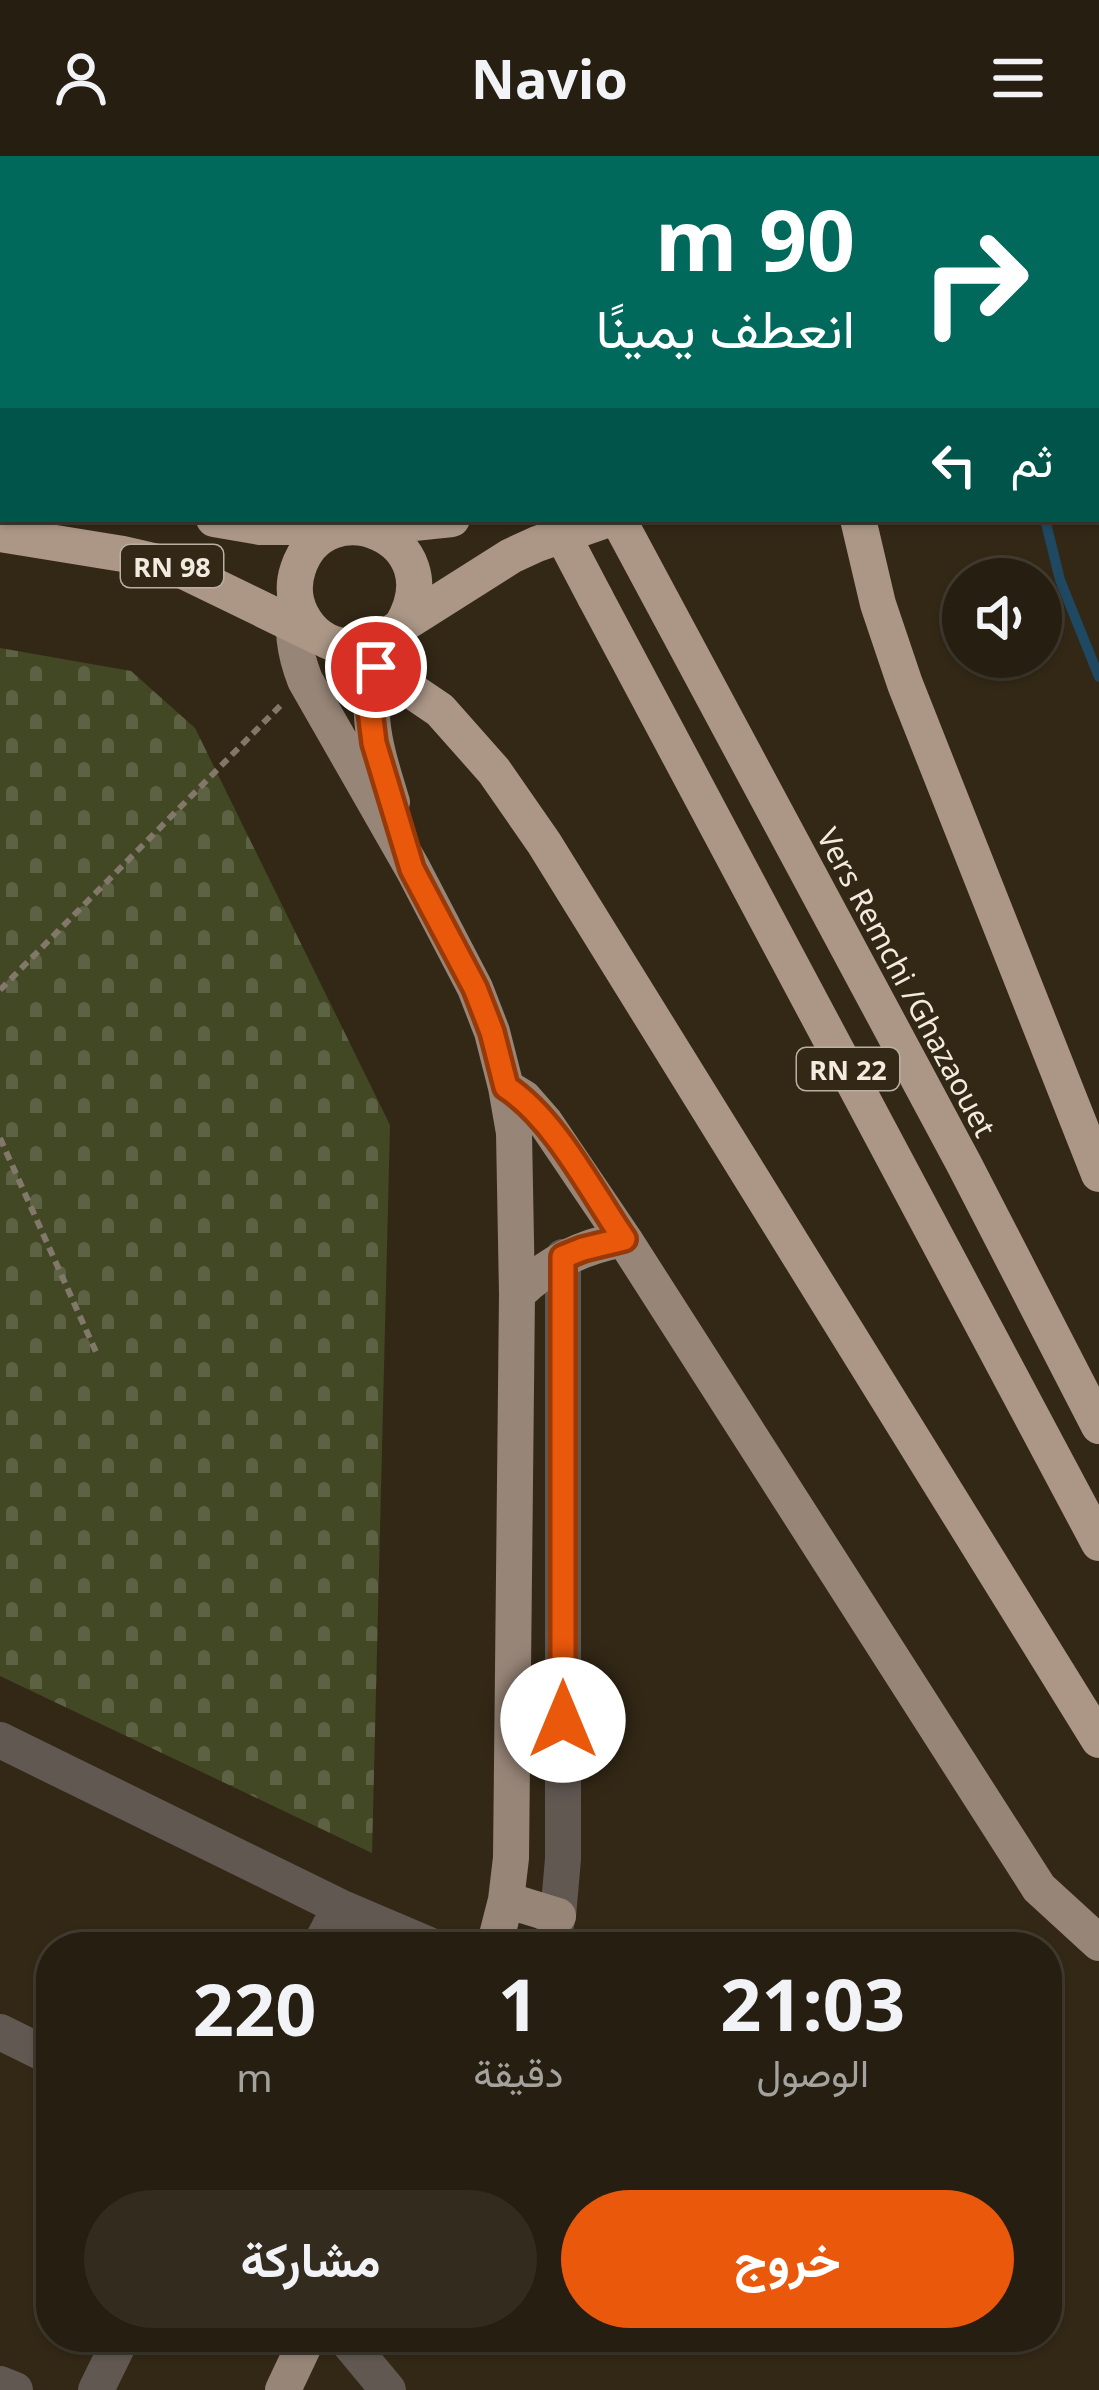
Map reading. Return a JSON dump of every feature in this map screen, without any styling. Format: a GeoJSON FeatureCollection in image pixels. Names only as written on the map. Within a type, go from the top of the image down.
{"type":"FeatureCollection","features":[{"type":"Feature","properties":{"kind":"highway"},"geometry":{"type":"LineString","coordinates":[[89,522],[123,554]]}},
{"type":"Feature","properties":{"kind":"highway","name":"RN 98"},"geometry":{"type":"LineString","coordinates":[[231,522],[260,527],[355,528]]}},
{"type":"Feature","properties":{"kind":"highway"},"geometry":{"type":"LineString","coordinates":[[293,612],[295,579],[311,545],[327,534],[355,528],[420,522]]}},
{"type":"Feature","properties":{"kind":"highway","name":"RN 22"},"geometry":{"type":"LineString","coordinates":[[556,522],[1099,1543]]}},
{"type":"Feature","properties":{"kind":"highway"},"geometry":{"type":"LineString","coordinates":[[368,644],[511,556],[600,522]]}},
{"type":"Feature","properties":{"kind":"highway","name":"Vers Remchi /Ghazaouet"},"geometry":{"type":"LineString","coordinates":[[620,522],[1099,1426]]}},
{"type":"Feature","properties":{"kind":"highway"},"geometry":{"type":"LineString","coordinates":[[858,522],[905,684],[1099,1174]]}},
{"type":"Feature","properties":{"kind":"highway"},"geometry":{"type":"LineString","coordinates":[[355,528],[386,535],[401,548],[412,566],[416,586],[412,607],[368,644]]}},
{"type":"Feature","properties":{"kind":"highway","name":"RN 98"},"geometry":{"type":"LineString","coordinates":[[0,534],[171,565],[368,644]]}},
{"type":"Feature","properties":{"kind":"highway"},"geometry":{"type":"LineString","coordinates":[[368,644],[440,710],[494,771],[544,843],[1099,1740]]}},
{"type":"Feature","properties":{"kind":"main road"},"geometry":{"type":"LineString","coordinates":[[293,612],[294,646],[305,680],[475,988],[492,1032],[514,1132],[517,1294],[511,1858],[498,1932]]}},
{"type":"Feature","properties":{"kind":"main road"},"geometry":{"type":"LineString","coordinates":[[368,644],[374,743],[412,869]]}},
{"type":"Feature","properties":{"kind":"main road"},"geometry":{"type":"LineString","coordinates":[[506,1087],[524,1098],[545,1122],[624,1239],[1039,1888],[1099,1943]]}},
{"type":"Feature","properties":{"kind":"main road"},"geometry":{"type":"LineString","coordinates":[[517,1294],[563,1257],[624,1239]]}},
{"type":"Feature","properties":{"kind":"main road"},"geometry":{"type":"LineString","coordinates":[[506,1900],[554,1931]]}},
{"type":"Feature","properties":{"kind":"main road"},"geometry":{"type":"LineString","coordinates":[[284,2390],[301,2352]]}},
{"type":"Feature","properties":{"kind":"street"},"geometry":{"type":"LineString","coordinates":[[554,1931],[562,1859],[563,1257]]}},
{"type":"Feature","properties":{"kind":"street"},"geometry":{"type":"LineString","coordinates":[[0,1740],[399,1932]]}},
{"type":"Feature","properties":{"kind":"street"},"geometry":{"type":"LineString","coordinates":[[327,1932],[340,1907]]}},
{"type":"Feature","properties":{"kind":"street"},"geometry":{"type":"LineString","coordinates":[[0,2032],[36,2050]]}},
{"type":"Feature","properties":{"kind":"street"},"geometry":{"type":"LineString","coordinates":[[96,2390],[115,2352]]}},
{"type":"Feature","properties":{"kind":"street"},"geometry":{"type":"LineString","coordinates":[[355,2355],[388,2390]]}},
{"type":"Feature","properties":{"kind":"street"},"geometry":{"type":"LineString","coordinates":[[0,2384],[16,2390]]}},
{"type":"Feature","properties":{"kind":"path"},"geometry":{"type":"LineString","coordinates":[[0,990],[305,680]]}},
{"type":"Feature","properties":{"kind":"path"},"geometry":{"type":"LineString","coordinates":[[0,1138],[96,1352]]}},
{"type":"Feature","properties":{"kind":"green space"},"geometry":{"type":"Polygon","coordinates":[[[0,648],[131,671],[195,728],[390,1125],[372,1853],[0,1676],[0,648]]]}},
{"type":"Feature","properties":{"kind":"waterway"},"geometry":{"type":"LineString","coordinates":[[1046,522],[1060,580],[1099,677]]}},
{"type":"Feature","properties":{"kind":"route"},"geometry":{"type":"LineString","coordinates":[[376,667],[370,710],[374,743],[412,869],[475,988],[506,1087],[524,1098],[545,1122],[624,1239],[563,1257],[563,1720]]}}]}
